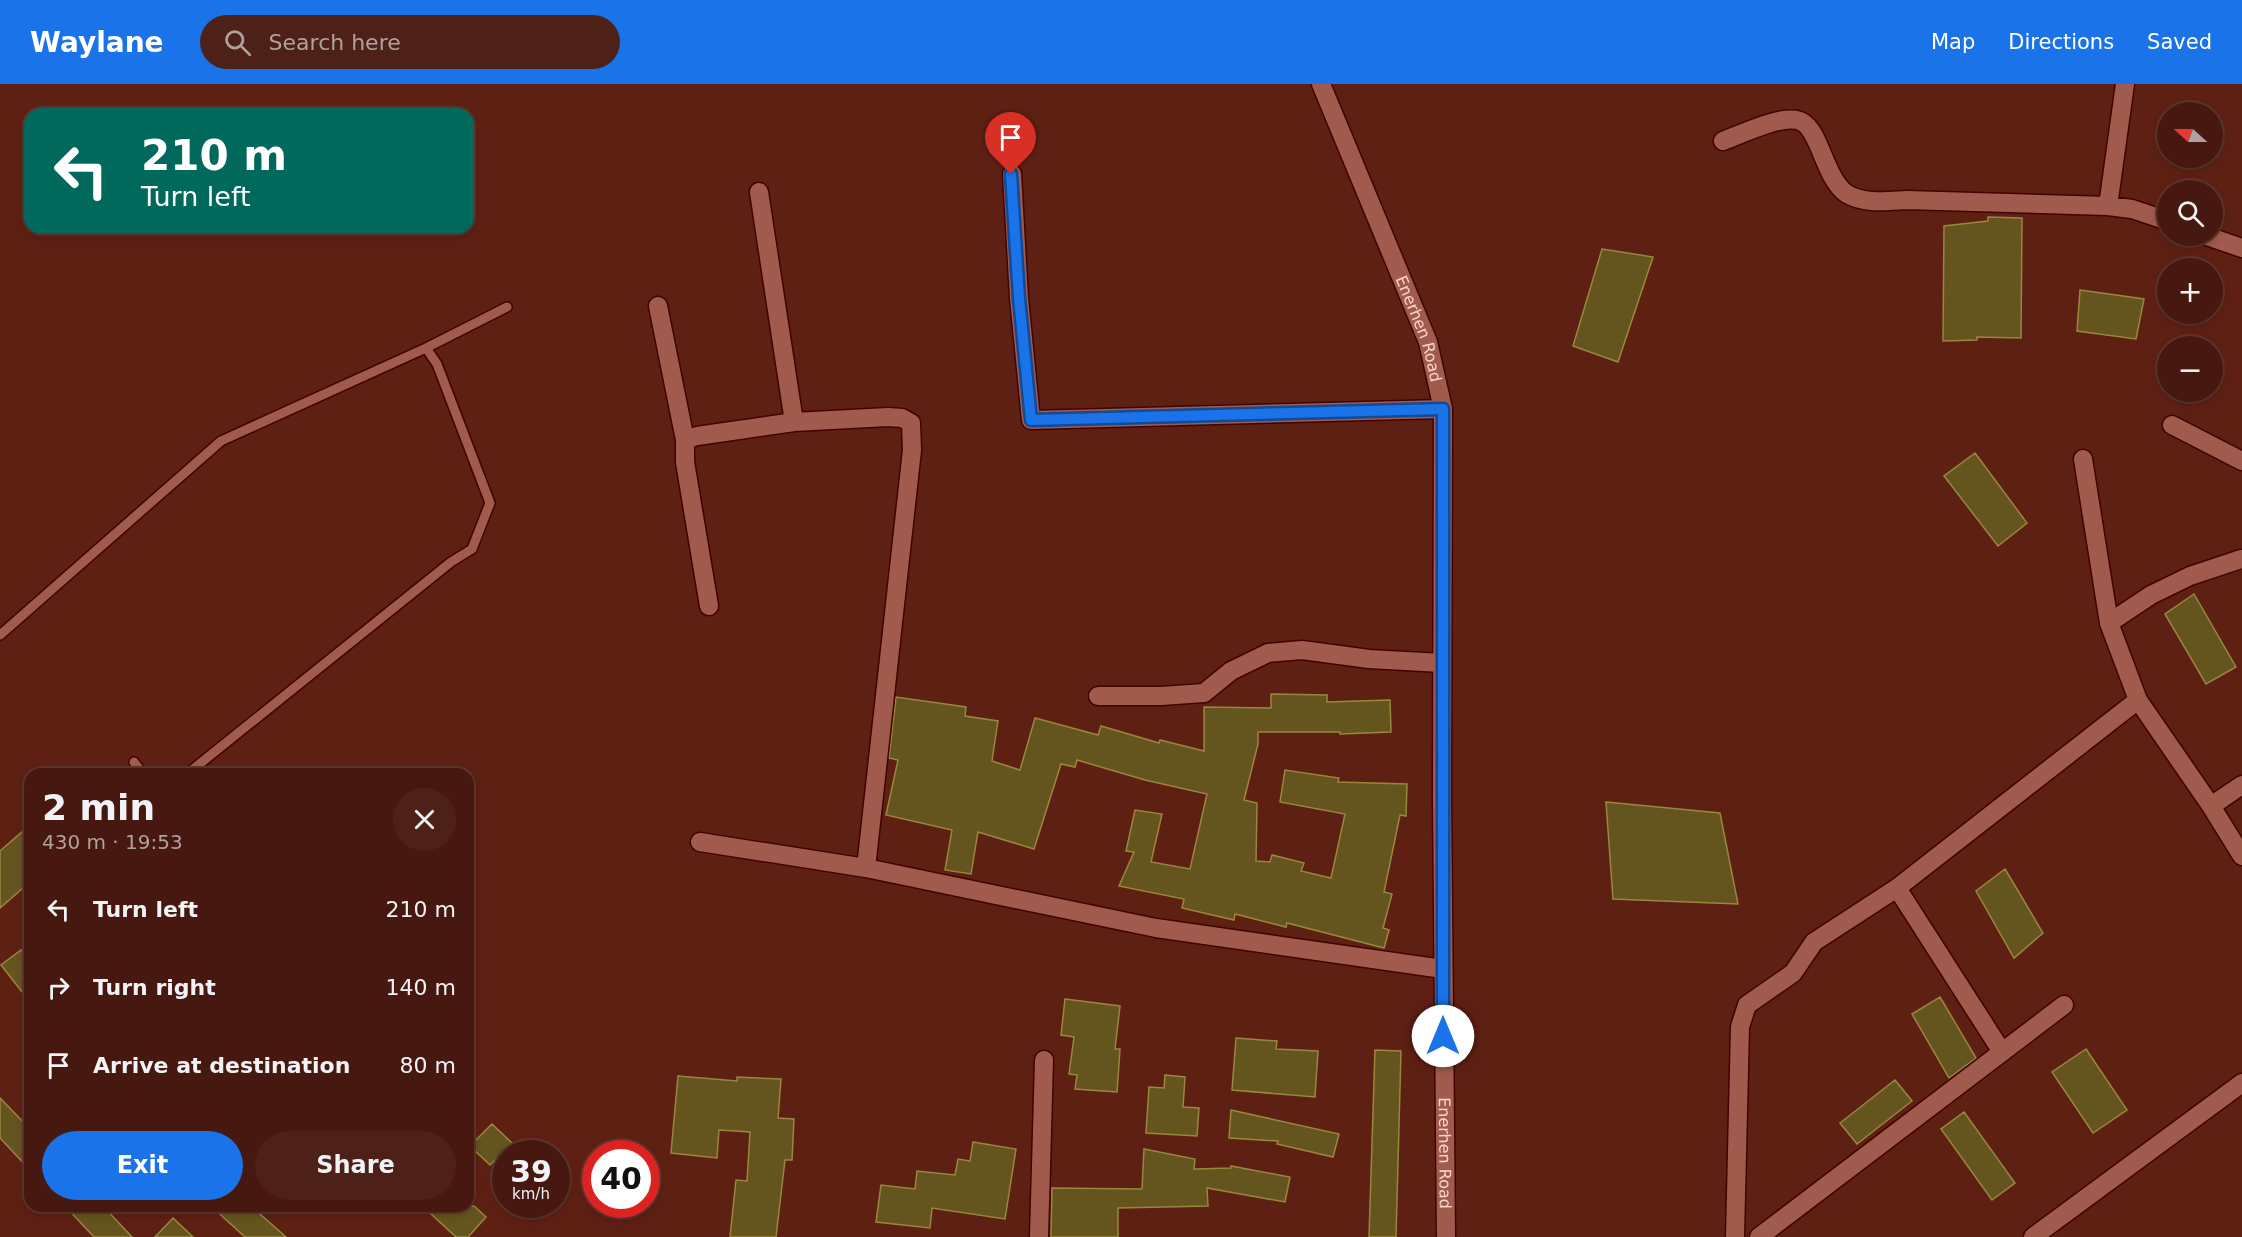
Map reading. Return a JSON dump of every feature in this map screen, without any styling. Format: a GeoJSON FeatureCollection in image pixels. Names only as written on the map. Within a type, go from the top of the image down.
{"type":"FeatureCollection","features":[{"type":"Feature","properties":{"kind":"street","name":"Enerhen Road"},"geometry":{"type":"LineString","coordinates":[[1321,84],[1428,342],[1443,409],[1443,969],[1446,1237]]}},
{"type":"Feature","properties":{"kind":"street"},"geometry":{"type":"LineString","coordinates":[[2108,206],[2125,84]]}},
{"type":"Feature","properties":{"kind":"street"},"geometry":{"type":"LineString","coordinates":[[1723,141],[1782,120],[1797,120],[1805,123],[1813,133],[1831,177],[1848,194],[1875,202],[1906,200],[2108,206],[2132,209],[2157,217]]}},
{"type":"Feature","properties":{"kind":"street"},"geometry":{"type":"LineString","coordinates":[[1011,174],[1019,298],[1031,420],[1443,409]]}},
{"type":"Feature","properties":{"kind":"street"},"geometry":{"type":"LineString","coordinates":[[759,192],[794,422]]}},
{"type":"Feature","properties":{"kind":"street"},"geometry":{"type":"LineString","coordinates":[[2223,241],[2242,248]]}},
{"type":"Feature","properties":{"kind":"street"},"geometry":{"type":"LineString","coordinates":[[658,306],[685,440],[685,462],[709,606]]}},
{"type":"Feature","properties":{"kind":"street"},"geometry":{"type":"LineString","coordinates":[[685,440],[697,436],[794,422],[888,417],[902,418],[912,423],[912,450],[866,868]]}},
{"type":"Feature","properties":{"kind":"street"},"geometry":{"type":"LineString","coordinates":[[2172,425],[2242,461]]}},
{"type":"Feature","properties":{"kind":"street"},"geometry":{"type":"LineString","coordinates":[[2083,459],[2109,623],[2138,700],[2211,806],[2242,856]]}},
{"type":"Feature","properties":{"kind":"street"},"geometry":{"type":"LineString","coordinates":[[2109,623],[2151,596],[2190,576],[2241,559]]}},
{"type":"Feature","properties":{"kind":"street"},"geometry":{"type":"LineString","coordinates":[[1098,696],[1204,693],[1231,671],[1268,653],[1302,650],[1369,659],[1442,663]]}},
{"type":"Feature","properties":{"kind":"street"},"geometry":{"type":"LineString","coordinates":[[1735,1237],[1740,1027],[1748,1005],[1793,973],[1814,942],[1897,888],[2138,700]]}},
{"type":"Feature","properties":{"kind":"street"},"geometry":{"type":"LineString","coordinates":[[2211,806],[2242,785]]}},
{"type":"Feature","properties":{"kind":"street"},"geometry":{"type":"LineString","coordinates":[[700,842],[866,868],[1156,928],[1443,969]]}},
{"type":"Feature","properties":{"kind":"street"},"geometry":{"type":"LineString","coordinates":[[1897,888],[2002,1052]]}},
{"type":"Feature","properties":{"kind":"street"},"geometry":{"type":"LineString","coordinates":[[1759,1237],[2064,1005]]}},
{"type":"Feature","properties":{"kind":"street"},"geometry":{"type":"LineString","coordinates":[[1039,1237],[1044,1060]]}},
{"type":"Feature","properties":{"kind":"street"},"geometry":{"type":"LineString","coordinates":[[2033,1237],[2242,1083]]}},
{"type":"Feature","properties":{"kind":"lane"},"geometry":{"type":"LineString","coordinates":[[0,634],[221,441],[426,348],[507,307]]}},
{"type":"Feature","properties":{"kind":"lane"},"geometry":{"type":"LineString","coordinates":[[194,768],[451,562],[472,549],[490,503],[436,364],[426,348]]}},
{"type":"Feature","properties":{"kind":"lane"},"geometry":{"type":"LineString","coordinates":[[134,762],[138,768]]}},
{"type":"Feature","properties":{"kind":"building"},"geometry":{"type":"Polygon","coordinates":[[[1988,217],[2022,218],[2021,338],[1977,337],[1977,340],[1943,341],[1944,226],[1988,221],[1988,217]]]}},
{"type":"Feature","properties":{"kind":"building"},"geometry":{"type":"Polygon","coordinates":[[[1602,249],[1653,257],[1618,362],[1573,346],[1602,249]]]}},
{"type":"Feature","properties":{"kind":"building"},"geometry":{"type":"Polygon","coordinates":[[[2080,290],[2144,299],[2136,339],[2077,331],[2080,290]]]}},
{"type":"Feature","properties":{"kind":"building"},"geometry":{"type":"Polygon","coordinates":[[[1975,453],[2027,523],[1998,546],[1944,476],[1975,453]]]}},
{"type":"Feature","properties":{"kind":"building"},"geometry":{"type":"Polygon","coordinates":[[[2194,594],[2236,667],[2206,684],[2165,614],[2194,594]]]}},
{"type":"Feature","properties":{"kind":"building"},"geometry":{"type":"Polygon","coordinates":[[[1271,694],[1327,695],[1327,702],[1390,700],[1391,732],[1340,734],[1340,732],[1258,732],[1258,744],[1244,800],[1257,803],[1256,861],[1270,862],[1272,855],[1304,863],[1301,871],[1331,878],[1345,814],[1280,802],[1285,770],[1339,778],[1338,782],[1407,784],[1406,816],[1400,815],[1384,892],[1392,894],[1383,928],[1389,930],[1384,948],[1287,923],[1286,927],[1235,914],[1234,920],[1182,908],[1184,899],[1119,886],[1134,852],[1126,851],[1135,810],[1162,814],[1151,862],[1190,869],[1207,794],[1145,780],[1077,760],[1075,767],[1061,764],[1034,849],[978,832],[971,874],[945,870],[952,830],[886,815],[898,760],[889,758],[896,697],[966,707],[965,716],[998,721],[992,761],[1020,770],[1035,718],[1098,735],[1101,726],[1159,743],[1160,740],[1204,751],[1204,707],[1271,708],[1271,694]]]}},
{"type":"Feature","properties":{"kind":"building"},"geometry":{"type":"Polygon","coordinates":[[[1606,802],[1720,813],[1738,904],[1613,899],[1606,802]]]}},
{"type":"Feature","properties":{"kind":"building"},"geometry":{"type":"Polygon","coordinates":[[[24,830],[24,887],[0,908],[0,851],[24,830]]]}},
{"type":"Feature","properties":{"kind":"building"},"geometry":{"type":"Polygon","coordinates":[[[2005,869],[2043,933],[2014,958],[1976,891],[2005,869]]]}},
{"type":"Feature","properties":{"kind":"building"},"geometry":{"type":"Polygon","coordinates":[[[21,950],[24,953],[24,994],[1,965],[21,950]]]}},
{"type":"Feature","properties":{"kind":"building"},"geometry":{"type":"Polygon","coordinates":[[[1940,997],[1976,1058],[1949,1078],[1912,1014],[1940,997]]]}},
{"type":"Feature","properties":{"kind":"building"},"geometry":{"type":"Polygon","coordinates":[[[1065,999],[1120,1006],[1115,1049],[1120,1049],[1117,1092],[1075,1089],[1077,1075],[1069,1074],[1074,1037],[1061,1035],[1065,999]]]}},
{"type":"Feature","properties":{"kind":"building"},"geometry":{"type":"Polygon","coordinates":[[[1236,1038],[1277,1041],[1276,1049],[1318,1051],[1315,1097],[1232,1090],[1236,1038]]]}},
{"type":"Feature","properties":{"kind":"building"},"geometry":{"type":"Polygon","coordinates":[[[2086,1049],[2127,1110],[2093,1133],[2052,1072],[2086,1049]]]}},
{"type":"Feature","properties":{"kind":"building"},"geometry":{"type":"Polygon","coordinates":[[[1375,1050],[1401,1051],[1396,1237],[1369,1237],[1375,1050]]]}},
{"type":"Feature","properties":{"kind":"building"},"geometry":{"type":"Polygon","coordinates":[[[1165,1075],[1185,1077],[1183,1107],[1199,1108],[1197,1136],[1146,1133],[1149,1087],[1164,1088],[1165,1075]]]}},
{"type":"Feature","properties":{"kind":"building"},"geometry":{"type":"Polygon","coordinates":[[[678,1076],[737,1081],[737,1077],[781,1079],[778,1118],[794,1119],[792,1160],[785,1160],[776,1237],[730,1237],[736,1180],[747,1181],[750,1132],[719,1130],[717,1158],[671,1153],[678,1076]]]}},
{"type":"Feature","properties":{"kind":"building"},"geometry":{"type":"Polygon","coordinates":[[[1895,1080],[1912,1101],[1857,1144],[1840,1123],[1895,1080]]]}},
{"type":"Feature","properties":{"kind":"building"},"geometry":{"type":"Polygon","coordinates":[[[0,1098],[24,1123],[24,1164],[0,1138],[0,1098]]]}},
{"type":"Feature","properties":{"kind":"building"},"geometry":{"type":"Polygon","coordinates":[[[1231,1110],[1339,1134],[1333,1157],[1277,1144],[1278,1141],[1229,1138],[1231,1110]]]}},
{"type":"Feature","properties":{"kind":"building"},"geometry":{"type":"Polygon","coordinates":[[[1964,1112],[2015,1183],[1992,1200],[1941,1129],[1964,1112]]]}},
{"type":"Feature","properties":{"kind":"building"},"geometry":{"type":"Polygon","coordinates":[[[492,1124],[509,1140],[492,1140],[492,1163],[490,1165],[474,1150],[474,1142],[492,1124]]]}},
{"type":"Feature","properties":{"kind":"building"},"geometry":{"type":"Polygon","coordinates":[[[973,1142],[1016,1149],[1005,1219],[932,1208],[930,1228],[876,1222],[881,1185],[915,1189],[917,1171],[955,1175],[958,1159],[970,1161],[973,1142]]]}},
{"type":"Feature","properties":{"kind":"building"},"geometry":{"type":"Polygon","coordinates":[[[1144,1149],[1195,1159],[1194,1169],[1231,1168],[1231,1166],[1290,1177],[1285,1202],[1207,1188],[1208,1206],[1118,1208],[1118,1237],[1051,1237],[1052,1188],[1142,1189],[1144,1149]]]}},
{"type":"Feature","properties":{"kind":"building"},"geometry":{"type":"Polygon","coordinates":[[[474,1206],[486,1217],[468,1237],[456,1237],[431,1214],[433,1212],[474,1212],[474,1206]]]}},
{"type":"Feature","properties":{"kind":"building"},"geometry":{"type":"Polygon","coordinates":[[[71,1212],[109,1212],[132,1237],[94,1237],[71,1212]]]}},
{"type":"Feature","properties":{"kind":"building"},"geometry":{"type":"Polygon","coordinates":[[[218,1212],[258,1212],[286,1237],[245,1237],[218,1212]]]}},
{"type":"Feature","properties":{"kind":"building"},"geometry":{"type":"Polygon","coordinates":[[[173,1218],[193,1237],[155,1237],[173,1218]]]}},
{"type":"Feature","properties":{"kind":"route"},"geometry":{"type":"LineString","coordinates":[[1011,174],[1019,298],[1031,420],[1443,409],[1443,1036]]}}]}
